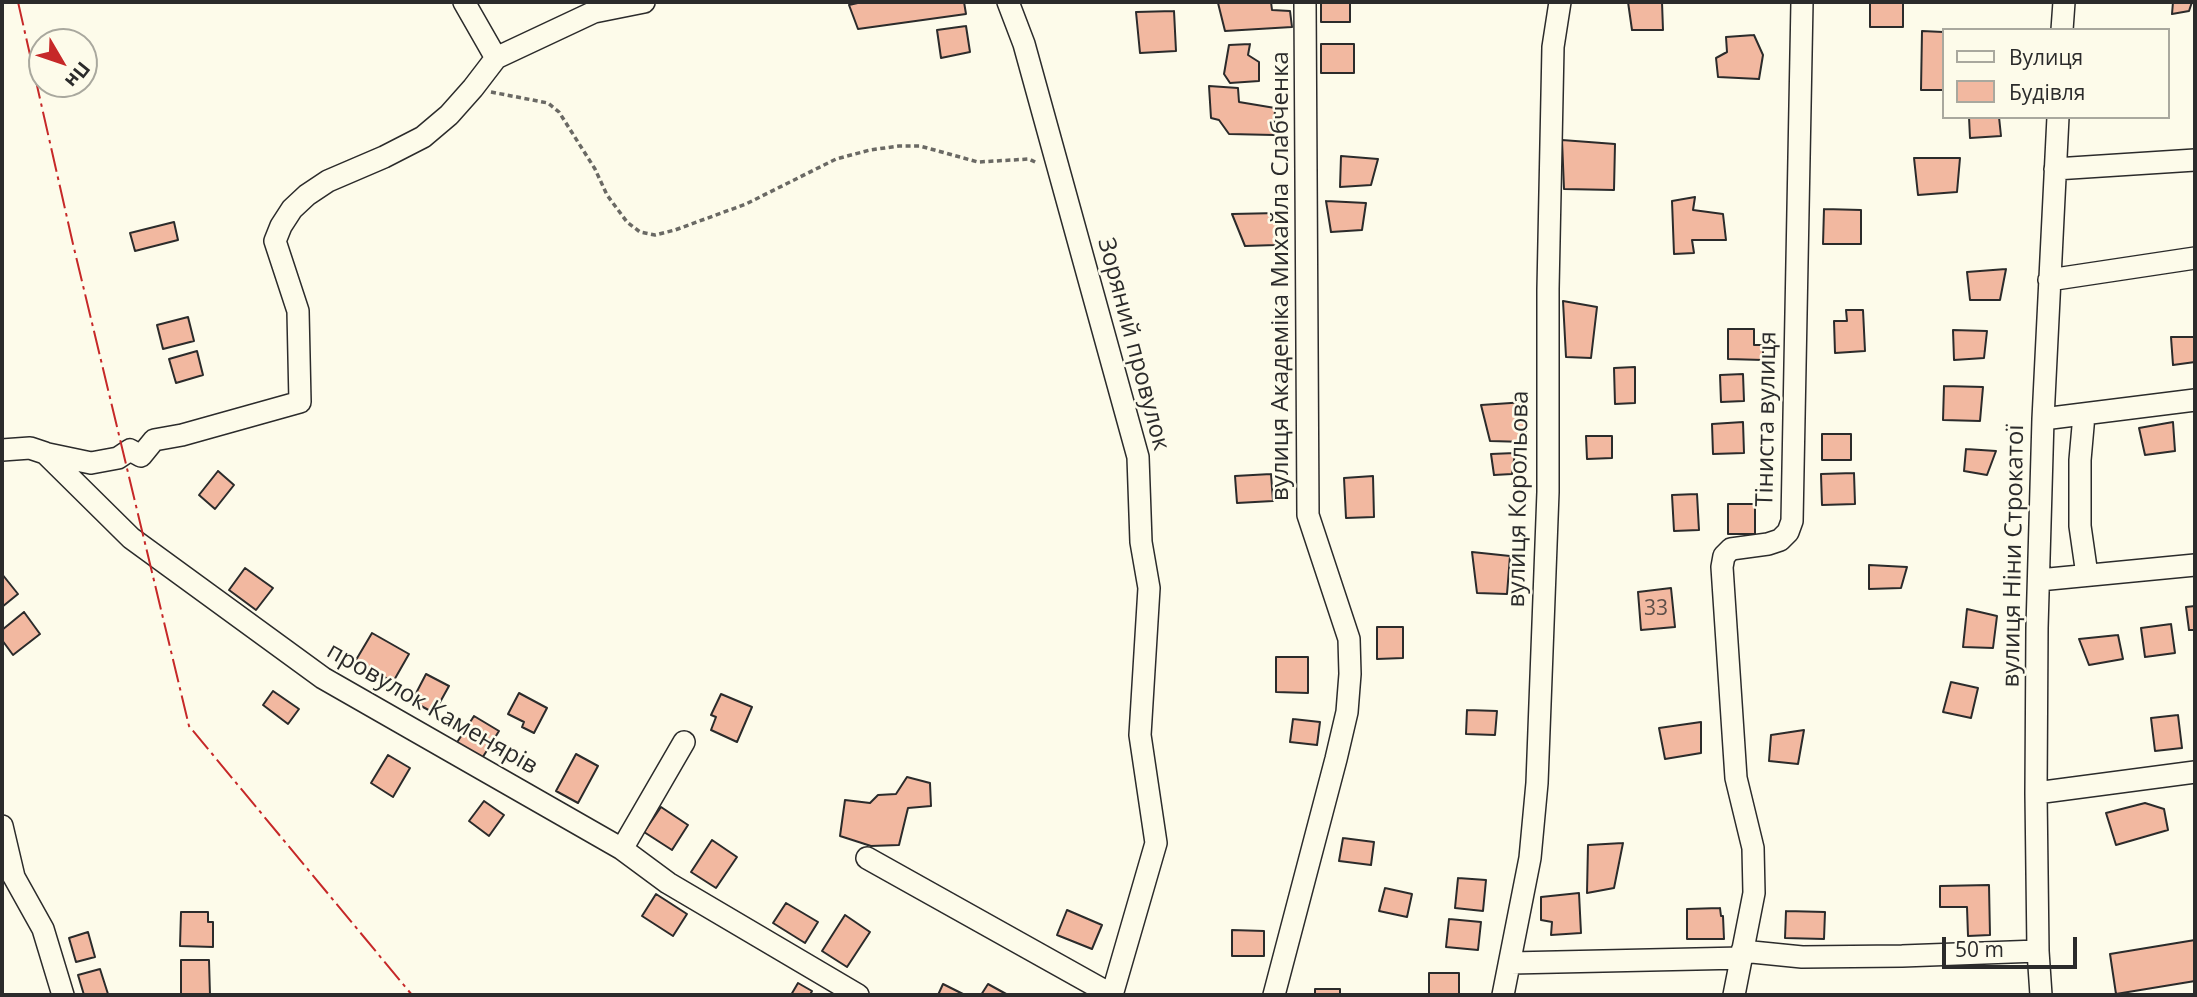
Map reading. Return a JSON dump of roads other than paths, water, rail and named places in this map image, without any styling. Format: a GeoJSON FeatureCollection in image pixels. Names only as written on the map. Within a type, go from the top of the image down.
{"type":"FeatureCollection","features":[{"type":"Feature","properties":{"kind":"street"},"geometry":{"type":"LineString","coordinates":[[464,2],[496,58]]}},
{"type":"Feature","properties":{"kind":"street"},"geometry":{"type":"LineString","coordinates":[[2,450],[30,448],[91,463],[118,458],[130,450],[141,456],[154,440],[183,435],[300,402],[298,311],[275,241],[292,209],[328,181],[423,137],[449,115],[496,58],[591,7],[644,2]]}},
{"type":"Feature","properties":{"kind":"street","name":"Зоряний провулок"},"geometry":{"type":"LineString","coordinates":[[1009,2],[1024,44],[1138,457],[1141,542],[1149,588],[1140,735],[1156,843],[1112,995]]}},
{"type":"Feature","properties":{"kind":"street","name":"вулиця Академіка Михайла Слабченка"},"geometry":{"type":"LineString","coordinates":[[1274,995],[1336,760],[1347,712],[1350,674],[1349,639],[1308,514],[1305,2]]}},
{"type":"Feature","properties":{"kind":"street","name":"вулиця Корольова"},"geometry":{"type":"LineString","coordinates":[[1503,995],[1530,858],[1537,783],[1548,492],[1548,289],[1553,47],[1560,2]]}},
{"type":"Feature","properties":{"kind":"street","name":"Тіниста вулиця"},"geometry":{"type":"LineString","coordinates":[[1734,995],[1754,894],[1753,848],[1736,778],[1722,567],[1724,556],[1731,549],[1780,540],[1788,532],[1792,522],[1802,2]]}},
{"type":"Feature","properties":{"kind":"street"},"geometry":{"type":"LineString","coordinates":[[2062,28],[2064,2]]}},
{"type":"Feature","properties":{"kind":"street","name":"вулиця Ніни Строкатої"},"geometry":{"type":"LineString","coordinates":[[2041,995],[2036,793],[2039,580],[2043,419],[2058,119]]}},
{"type":"Feature","properties":{"kind":"street"},"geometry":{"type":"LineString","coordinates":[[2055,169],[2195,160]]}},
{"type":"Feature","properties":{"kind":"street"},"geometry":{"type":"LineString","coordinates":[[2049,280],[2195,258]]}},
{"type":"Feature","properties":{"kind":"street"},"geometry":{"type":"LineString","coordinates":[[2043,419],[2195,400]]}},
{"type":"Feature","properties":{"kind":"street"},"geometry":{"type":"LineString","coordinates":[[2084,415],[2079,504],[2087,575]]}},
{"type":"Feature","properties":{"kind":"street","name":"провулок Каменярів"},"geometry":{"type":"LineString","coordinates":[[46,453],[131,538],[323,678],[622,849],[668,883],[858,995]]}},
{"type":"Feature","properties":{"kind":"street"},"geometry":{"type":"LineString","coordinates":[[2039,580],[2195,565]]}},
{"type":"Feature","properties":{"kind":"street"},"geometry":{"type":"LineString","coordinates":[[622,849],[684,742]]}},
{"type":"Feature","properties":{"kind":"street"},"geometry":{"type":"LineString","coordinates":[[2036,793],[2195,772]]}},
{"type":"Feature","properties":{"kind":"street"},"geometry":{"type":"LineString","coordinates":[[2,826],[14,877],[43,929],[63,995]]}},
{"type":"Feature","properties":{"kind":"street"},"geometry":{"type":"LineString","coordinates":[[867,858],[1112,995]]}},
{"type":"Feature","properties":{"kind":"street"},"geometry":{"type":"LineString","coordinates":[[1511,963],[1742,954],[1802,957],[1902,956],[2038,951]]}}]}
